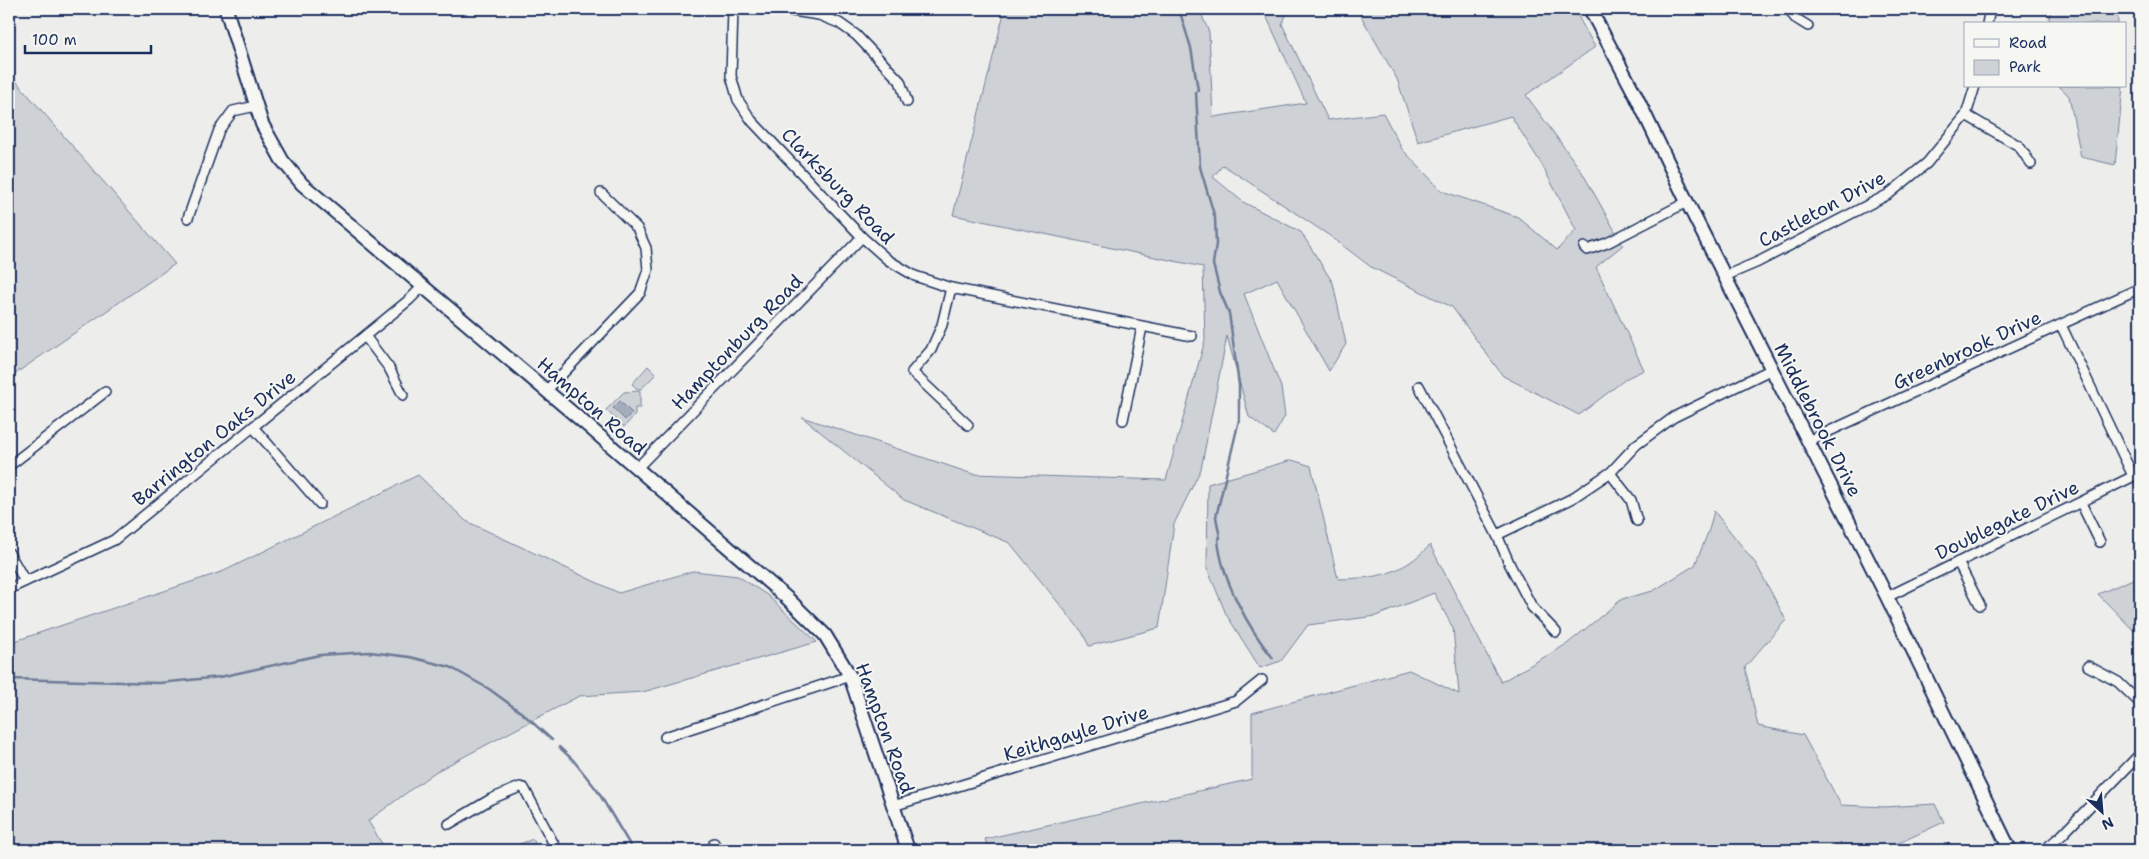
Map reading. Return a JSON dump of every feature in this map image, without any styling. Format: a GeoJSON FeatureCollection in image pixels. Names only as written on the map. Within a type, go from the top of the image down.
{"type":"FeatureCollection","features":[{"type":"Feature","properties":{"kind":"main road","name":"Hampton Road"},"geometry":{"type":"LineString","coordinates":[[226,9],[262,124],[282,160],[302,184],[546,391],[795,606],[825,635],[850,676],[908,850]]}},
{"type":"Feature","properties":{"kind":"main road","name":"Middlebrook Drive"},"geometry":{"type":"LineString","coordinates":[[1590,9],[1635,94],[1687,202],[1887,597],[2010,850]]}},
{"type":"Feature","properties":{"kind":"street","name":"Clarksburg Road"},"geometry":{"type":"LineString","coordinates":[[733,9],[731,76],[738,100],[752,121],[862,237],[888,260],[915,276],[951,288],[1192,336]]}},
{"type":"Feature","properties":{"kind":"street"},"geometry":{"type":"LineString","coordinates":[[779,9],[819,15],[839,23],[856,35],[900,81],[908,102]]}},
{"type":"Feature","properties":{"kind":"street"},"geometry":{"type":"LineString","coordinates":[[1789,9],[1795,18],[1808,26]]}},
{"type":"Feature","properties":{"kind":"street"},"geometry":{"type":"LineString","coordinates":[[1987,22],[1990,9]]}},
{"type":"Feature","properties":{"kind":"street","name":"Castleton Drive"},"geometry":{"type":"LineString","coordinates":[[1725,276],[1758,262],[1889,194],[1927,163],[1966,115],[1974,88]]}},
{"type":"Feature","properties":{"kind":"street"},"geometry":{"type":"LineString","coordinates":[[188,218],[219,130],[234,111],[256,106]]}},
{"type":"Feature","properties":{"kind":"street"},"geometry":{"type":"LineString","coordinates":[[1966,115],[2019,146],[2031,164]]}},
{"type":"Feature","properties":{"kind":"street"},"geometry":{"type":"LineString","coordinates":[[546,391],[640,293],[648,270],[646,248],[637,228],[601,192]]}},
{"type":"Feature","properties":{"kind":"street"},"geometry":{"type":"LineString","coordinates":[[1584,247],[1587,250],[1607,243],[1687,202]]}},
{"type":"Feature","properties":{"kind":"street","name":"Hamptonburg Road"},"geometry":{"type":"LineString","coordinates":[[636,469],[862,237]]}},
{"type":"Feature","properties":{"kind":"street","name":"Barrington Oaks Drive"},"geometry":{"type":"LineString","coordinates":[[9,589],[114,540],[365,336],[423,286]]}},
{"type":"Feature","properties":{"kind":"street"},"geometry":{"type":"LineString","coordinates":[[951,288],[942,325],[931,350],[912,372],[968,425]]}},
{"type":"Feature","properties":{"kind":"street","name":"Greenbrook Drive"},"geometry":{"type":"LineString","coordinates":[[1808,441],[2140,288]]}},
{"type":"Feature","properties":{"kind":"street"},"geometry":{"type":"LineString","coordinates":[[2061,325],[2137,474]]}},
{"type":"Feature","properties":{"kind":"street"},"geometry":{"type":"LineString","coordinates":[[1123,420],[1142,327]]}},
{"type":"Feature","properties":{"kind":"street"},"geometry":{"type":"LineString","coordinates":[[365,336],[389,368],[403,395]]}},
{"type":"Feature","properties":{"kind":"street"},"geometry":{"type":"LineString","coordinates":[[1497,535],[1571,499],[1610,473],[1636,445],[1674,417],[1772,369]]}},
{"type":"Feature","properties":{"kind":"street"},"geometry":{"type":"LineString","coordinates":[[1419,386],[1497,535],[1532,607],[1556,632]]}},
{"type":"Feature","properties":{"kind":"street"},"geometry":{"type":"LineString","coordinates":[[9,466],[105,392]]}},
{"type":"Feature","properties":{"kind":"street"},"geometry":{"type":"LineString","coordinates":[[254,427],[320,504]]}},
{"type":"Feature","properties":{"kind":"street"},"geometry":{"type":"LineString","coordinates":[[1610,473],[1631,500],[1636,521]]}},
{"type":"Feature","properties":{"kind":"street","name":"Doublegate Drive"},"geometry":{"type":"LineString","coordinates":[[1887,597],[2137,474]]}},
{"type":"Feature","properties":{"kind":"street"},"geometry":{"type":"LineString","coordinates":[[2081,503],[2100,542]]}},
{"type":"Feature","properties":{"kind":"street"},"geometry":{"type":"LineString","coordinates":[[9,553],[25,580]]}},
{"type":"Feature","properties":{"kind":"street"},"geometry":{"type":"LineString","coordinates":[[1958,562],[1980,605]]}},
{"type":"Feature","properties":{"kind":"street"},"geometry":{"type":"LineString","coordinates":[[2088,666],[2118,682],[2140,703]]}},
{"type":"Feature","properties":{"kind":"street"},"geometry":{"type":"LineString","coordinates":[[665,737],[850,676]]}},
{"type":"Feature","properties":{"kind":"street","name":"Keithgayle Drive"},"geometry":{"type":"LineString","coordinates":[[894,806],[1228,703],[1236,700],[1262,680]]}},
{"type":"Feature","properties":{"kind":"street"},"geometry":{"type":"LineString","coordinates":[[2044,850],[2062,835],[2140,754]]}},
{"type":"Feature","properties":{"kind":"street"},"geometry":{"type":"LineString","coordinates":[[449,824],[491,799],[520,788],[526,792],[557,850]]}},
{"type":"Feature","properties":{"kind":"green space"},"geometry":{"type":"Polygon","coordinates":[[[1005,9],[1199,9],[1209,32],[1213,117],[1306,103],[1263,9],[1289,9],[1282,24],[1328,120],[1383,113],[1402,149],[1442,191],[1518,217],[1557,250],[1576,230],[1542,165],[1511,116],[1418,142],[1397,79],[1357,9],[1402,9],[1403,12],[1410,9],[1574,9],[1595,47],[1526,95],[1582,172],[1623,245],[1596,267],[1644,370],[1627,378],[1579,415],[1503,376],[1452,307],[1371,267],[1330,236],[1223,165],[1213,177],[1243,202],[1301,232],[1333,283],[1346,344],[1329,371],[1277,279],[1244,294],[1281,387],[1285,416],[1274,435],[1249,417],[1227,336],[1201,469],[1174,524],[1159,628],[1089,646],[1082,632],[1010,543],[904,500],[802,417],[973,474],[1166,480],[1205,340],[1203,267],[953,215],[1005,9]]]}},
{"type":"Feature","properties":{"kind":"green space"},"geometry":{"type":"Polygon","coordinates":[[[2051,9],[2117,9],[2118,22],[2048,22],[2051,9]]]}},
{"type":"Feature","properties":{"kind":"green space"},"geometry":{"type":"Polygon","coordinates":[[[9,73],[175,264],[9,378],[9,73]]]}},
{"type":"Feature","properties":{"kind":"green space"},"geometry":{"type":"Polygon","coordinates":[[[2061,88],[2123,88],[2115,165],[2081,157],[2069,96],[2061,88]]]}},
{"type":"Feature","properties":{"kind":"green space"},"geometry":{"type":"Polygon","coordinates":[[[648,366],[656,374],[641,389],[637,389],[632,384],[648,366]]]}},
{"type":"Feature","properties":{"kind":"green space"},"geometry":{"type":"Polygon","coordinates":[[[640,391],[640,408],[635,408],[635,415],[624,427],[606,410],[624,392],[640,391]]]}},
{"type":"Feature","properties":{"kind":"green space"},"geometry":{"type":"Polygon","coordinates":[[[1292,460],[1311,466],[1338,579],[1377,576],[1399,569],[1430,545],[1501,682],[1567,644],[1622,599],[1653,591],[1695,565],[1709,530],[1714,511],[1756,564],[1786,620],[1745,667],[1758,726],[1803,735],[1841,805],[1886,807],[1935,804],[1944,822],[1884,850],[989,850],[985,839],[1252,779],[1252,713],[1409,670],[1459,694],[1453,628],[1434,593],[1376,616],[1308,625],[1281,661],[1260,668],[1226,614],[1207,568],[1208,484],[1292,460]]]}},
{"type":"Feature","properties":{"kind":"green space"},"geometry":{"type":"Polygon","coordinates":[[[418,475],[466,521],[619,593],[693,571],[738,576],[767,595],[817,642],[643,692],[579,696],[435,772],[368,821],[386,850],[9,850],[9,643],[224,571],[418,475]]]}},
{"type":"Feature","properties":{"kind":"green space"},"geometry":{"type":"Polygon","coordinates":[[[2140,576],[2140,637],[2098,594],[2140,576]]]}},
{"type":"Feature","properties":{"kind":"green space"},"geometry":{"type":"Polygon","coordinates":[[[533,839],[538,850],[504,850],[533,839]]]}},
{"type":"Feature","properties":{"kind":"water"},"geometry":{"type":"Polygon","coordinates":[[[620,401],[632,413],[625,420],[613,408],[620,401]]]}},
{"type":"Feature","properties":{"kind":"waterway"},"geometry":{"type":"LineString","coordinates":[[1179,9],[1191,48],[1198,90],[1196,92],[1200,167],[1215,218],[1216,244],[1213,264],[1220,292],[1229,313],[1239,385],[1239,420],[1216,517],[1220,538],[1218,539],[1220,554],[1224,570],[1237,602],[1254,632],[1273,658]]}},
{"type":"Feature","properties":{"kind":"waterway"},"geometry":{"type":"LineString","coordinates":[[9,679],[159,683],[220,677],[320,655],[370,652],[410,657],[450,667],[489,689],[522,713],[552,740]]}},
{"type":"Feature","properties":{"kind":"waterway"},"geometry":{"type":"LineString","coordinates":[[559,747],[573,760],[597,790],[633,850]]}}]}
